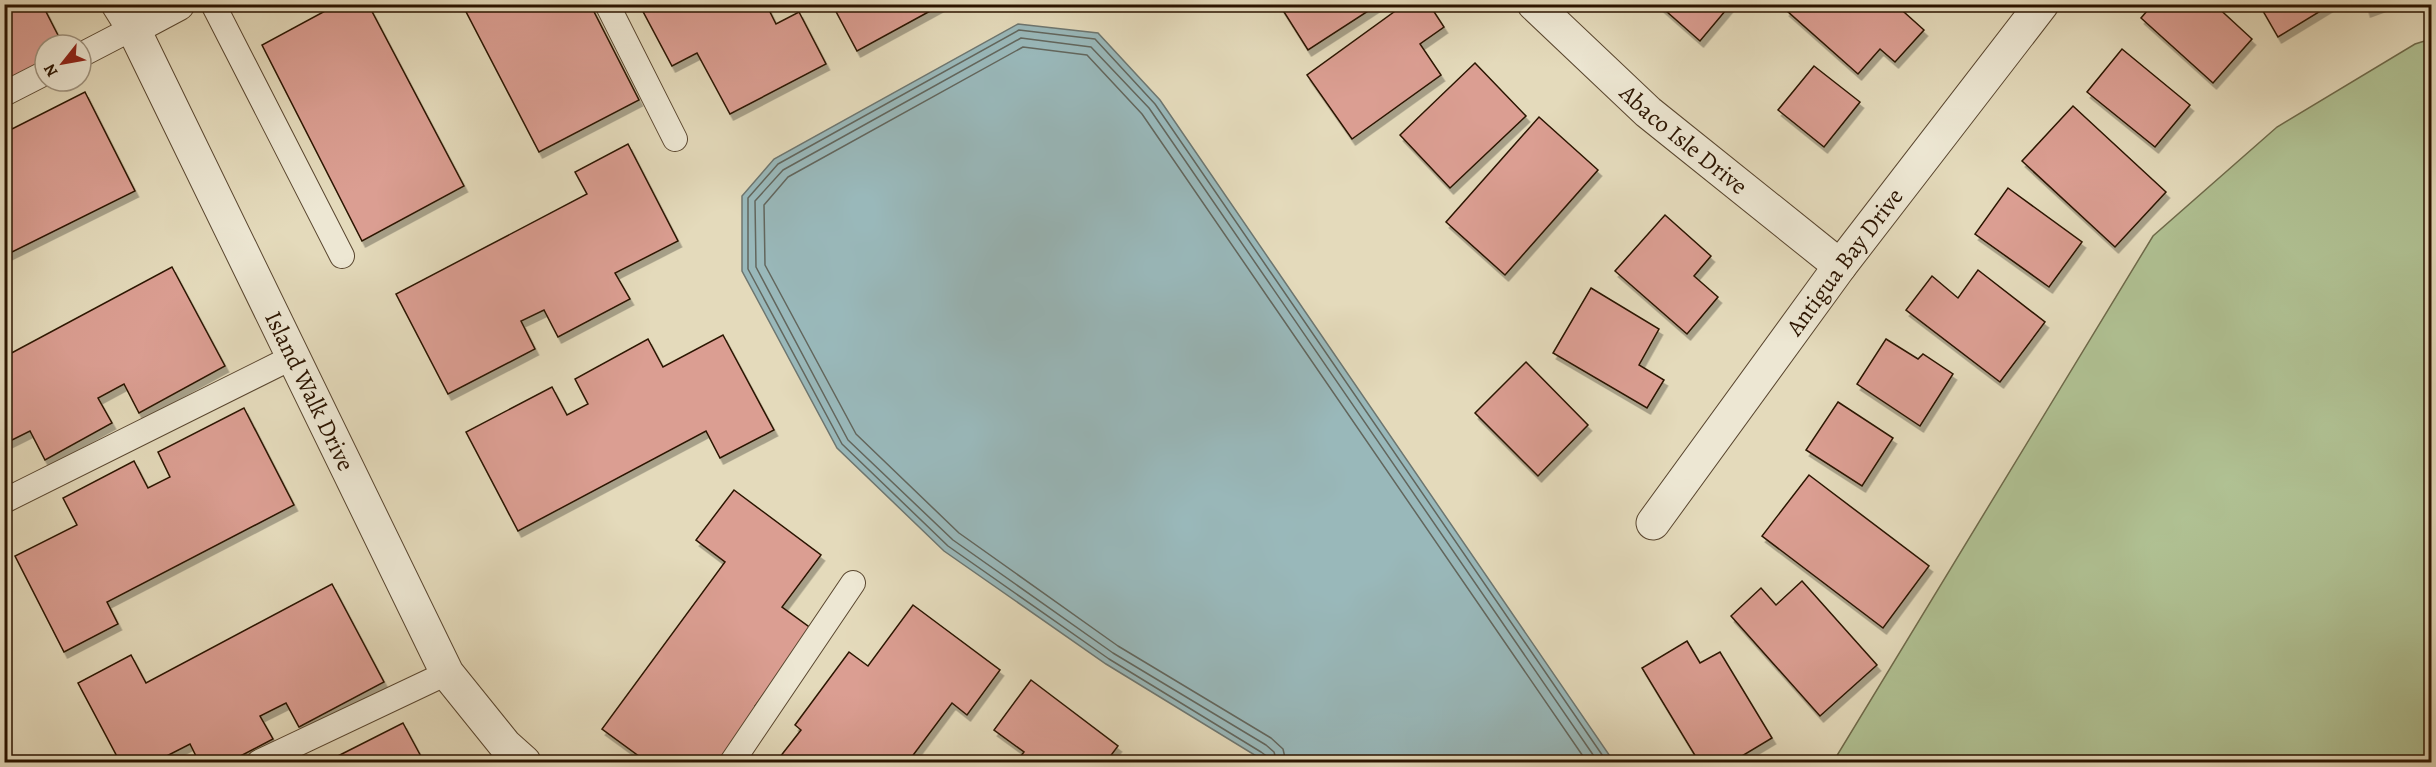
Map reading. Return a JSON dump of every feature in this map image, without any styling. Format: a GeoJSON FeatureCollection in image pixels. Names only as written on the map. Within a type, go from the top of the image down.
{"type":"FeatureCollection","features":[{"type":"Feature","properties":{"kind":"street"},"geometry":{"type":"LineString","coordinates":[[125,16],[178,4]]}},
{"type":"Feature","properties":{"kind":"street","name":"Abaco Isle Drive"},"geometry":{"type":"LineString","coordinates":[[1534,4],[1648,112],[1840,266]]}},
{"type":"Feature","properties":{"kind":"street","name":"Antigua Bay Drive"},"geometry":{"type":"LineString","coordinates":[[1653,523],[1840,266],[2042,4]]}},
{"type":"Feature","properties":{"kind":"street","name":"Island Walk Drive"},"geometry":{"type":"LineString","coordinates":[[125,16],[447,673],[505,745],[524,762]]}},
{"type":"Feature","properties":{"kind":"lane"},"geometry":{"type":"LineString","coordinates":[[213,4],[342,256]]}},
{"type":"Feature","properties":{"kind":"lane"},"geometry":{"type":"LineString","coordinates":[[606,4],[675,139]]}},
{"type":"Feature","properties":{"kind":"lane"},"geometry":{"type":"LineString","coordinates":[[93,44],[125,16]]}},
{"type":"Feature","properties":{"kind":"lane"},"geometry":{"type":"LineString","coordinates":[[4,94],[33,79]]}},
{"type":"Feature","properties":{"kind":"lane"},"geometry":{"type":"LineString","coordinates":[[4,501],[293,357]]}},
{"type":"Feature","properties":{"kind":"lane"},"geometry":{"type":"LineString","coordinates":[[732,762],[853,583]]}},
{"type":"Feature","properties":{"kind":"lane"},"geometry":{"type":"LineString","coordinates":[[259,762],[447,673]]}},
{"type":"Feature","properties":{"kind":"green space"},"geometry":{"type":"Polygon","coordinates":[[[2431,39],[2431,762],[1833,762],[2153,236],[2277,127],[2415,44],[2431,39]]]}},
{"type":"Feature","properties":{"kind":"water"},"geometry":{"type":"Polygon","coordinates":[[[1018,24],[1098,33],[1160,100],[1614,762],[1266,762],[1106,664],[944,551],[837,448],[742,271],[742,196],[774,159],[1018,24]]]}},
{"type":"Feature","properties":{"kind":"building"},"geometry":{"type":"Polygon","coordinates":[[[4,4],[42,4],[57,33],[33,33],[33,67],[4,82],[4,4]]]}},
{"type":"Feature","properties":{"kind":"building"},"geometry":{"type":"Polygon","coordinates":[[[338,4],[368,4],[464,186],[362,241],[262,45],[338,4]]]}},
{"type":"Feature","properties":{"kind":"building"},"geometry":{"type":"Polygon","coordinates":[[[462,4],[590,4],[639,100],[539,152],[462,4]]]}},
{"type":"Feature","properties":{"kind":"building"},"geometry":{"type":"Polygon","coordinates":[[[639,4],[766,4],[776,24],[799,12],[826,64],[730,114],[697,53],[672,66],[639,4]]]}},
{"type":"Feature","properties":{"kind":"building"},"geometry":{"type":"Polygon","coordinates":[[[832,4],[943,4],[857,51],[832,4]]]}},
{"type":"Feature","properties":{"kind":"building"},"geometry":{"type":"Polygon","coordinates":[[[1279,4],[1379,4],[1308,50],[1279,4]]]}},
{"type":"Feature","properties":{"kind":"building"},"geometry":{"type":"Polygon","coordinates":[[[1405,4],[1429,4],[1444,27],[1420,44],[1441,75],[1352,139],[1307,75],[1405,4]]]}},
{"type":"Feature","properties":{"kind":"building"},"geometry":{"type":"Polygon","coordinates":[[[1658,4],[1731,4],[1700,41],[1658,4]]]}},
{"type":"Feature","properties":{"kind":"building"},"geometry":{"type":"Polygon","coordinates":[[[1790,4],[1895,4],[1924,30],[1895,62],[1880,49],[1858,74],[1786,10],[1790,4]]]}},
{"type":"Feature","properties":{"kind":"building"},"geometry":{"type":"Polygon","coordinates":[[[2153,4],[2214,4],[2252,39],[2213,83],[2141,18],[2153,4]]]}},
{"type":"Feature","properties":{"kind":"building"},"geometry":{"type":"Polygon","coordinates":[[[2259,4],[2332,4],[2278,37],[2259,4]]]}},
{"type":"Feature","properties":{"kind":"building"},"geometry":{"type":"Polygon","coordinates":[[[2365,4],[2386,4],[2367,11],[2365,4]]]}},
{"type":"Feature","properties":{"kind":"building"},"geometry":{"type":"Polygon","coordinates":[[[2122,49],[2190,105],[2155,147],[2087,92],[2122,49]]]}},
{"type":"Feature","properties":{"kind":"building"},"geometry":{"type":"Polygon","coordinates":[[[1475,63],[1526,116],[1450,188],[1400,135],[1475,63]]]}},
{"type":"Feature","properties":{"kind":"building"},"geometry":{"type":"Polygon","coordinates":[[[1814,66],[1860,102],[1824,147],[1778,110],[1814,66]]]}},
{"type":"Feature","properties":{"kind":"building"},"geometry":{"type":"Polygon","coordinates":[[[86,93],[135,191],[4,256],[4,133],[86,93]]]}},
{"type":"Feature","properties":{"kind":"building"},"geometry":{"type":"Polygon","coordinates":[[[2073,106],[2166,192],[2115,247],[2022,161],[2073,106]]]}},
{"type":"Feature","properties":{"kind":"building"},"geometry":{"type":"Polygon","coordinates":[[[1539,117],[1598,170],[1505,275],[1446,222],[1539,117]]]}},
{"type":"Feature","properties":{"kind":"building"},"geometry":{"type":"Polygon","coordinates":[[[628,144],[678,241],[615,273],[630,299],[558,337],[544,310],[521,321],[535,349],[448,394],[396,294],[587,194],[575,172],[628,144]]]}},
{"type":"Feature","properties":{"kind":"building"},"geometry":{"type":"Polygon","coordinates":[[[2008,188],[2082,242],[2049,287],[1975,234],[2008,188]]]}},
{"type":"Feature","properties":{"kind":"building"},"geometry":{"type":"Polygon","coordinates":[[[1665,215],[1711,256],[1694,276],[1718,297],[1687,334],[1615,271],[1665,215]]]}},
{"type":"Feature","properties":{"kind":"building"},"geometry":{"type":"Polygon","coordinates":[[[172,267],[225,366],[139,413],[124,384],[98,398],[112,423],[45,460],[30,431],[4,444],[4,357],[172,267]]]}},
{"type":"Feature","properties":{"kind":"building"},"geometry":{"type":"Polygon","coordinates":[[[1978,270],[2045,322],[2000,382],[1906,310],[1932,276],[1958,298],[1978,270]]]}},
{"type":"Feature","properties":{"kind":"building"},"geometry":{"type":"Polygon","coordinates":[[[1591,288],[1659,329],[1639,365],[1664,380],[1647,408],[1553,353],[1591,288]]]}},
{"type":"Feature","properties":{"kind":"building"},"geometry":{"type":"Polygon","coordinates":[[[723,335],[774,430],[720,458],[706,431],[518,531],[466,432],[552,387],[567,415],[588,404],[575,379],[648,339],[663,367],[723,335]]]}},
{"type":"Feature","properties":{"kind":"building"},"geometry":{"type":"Polygon","coordinates":[[[1886,339],[1918,359],[1923,354],[1953,374],[1920,426],[1857,384],[1886,339]]]}},
{"type":"Feature","properties":{"kind":"building"},"geometry":{"type":"Polygon","coordinates":[[[1526,362],[1588,425],[1538,476],[1475,413],[1526,362]]]}},
{"type":"Feature","properties":{"kind":"building"},"geometry":{"type":"Polygon","coordinates":[[[1838,402],[1893,438],[1862,486],[1806,450],[1838,402]]]}},
{"type":"Feature","properties":{"kind":"building"},"geometry":{"type":"Polygon","coordinates":[[[244,408],[294,505],[107,602],[118,624],[64,652],[15,556],[77,525],[63,498],[134,461],[148,488],[170,477],[158,452],[244,408]]]}},
{"type":"Feature","properties":{"kind":"building"},"geometry":{"type":"Polygon","coordinates":[[[1809,475],[1929,566],[1883,628],[1762,536],[1809,475]]]}},
{"type":"Feature","properties":{"kind":"building"},"geometry":{"type":"Polygon","coordinates":[[[734,490],[821,555],[782,607],[812,629],[755,706],[760,710],[721,762],[647,762],[602,729],[725,562],[696,540],[734,490]]]}},
{"type":"Feature","properties":{"kind":"building"},"geometry":{"type":"Polygon","coordinates":[[[1802,581],[1877,665],[1820,716],[1731,616],[1761,588],[1776,605],[1802,581]]]}},
{"type":"Feature","properties":{"kind":"building"},"geometry":{"type":"Polygon","coordinates":[[[332,584],[384,682],[299,727],[286,703],[260,716],[273,739],[229,762],[199,762],[190,744],[155,762],[120,762],[78,683],[131,655],[146,683],[332,584]]]}},
{"type":"Feature","properties":{"kind":"building"},"geometry":{"type":"Polygon","coordinates":[[[913,605],[1000,670],[967,715],[952,703],[908,762],[776,762],[801,730],[795,725],[849,652],[868,666],[913,605]]]}},
{"type":"Feature","properties":{"kind":"building"},"geometry":{"type":"Polygon","coordinates":[[[1687,641],[1700,663],[1720,652],[1772,738],[1732,762],[1699,762],[1642,668],[1687,641]]]}},
{"type":"Feature","properties":{"kind":"building"},"geometry":{"type":"Polygon","coordinates":[[[1031,680],[1118,746],[1106,762],[1016,762],[1024,752],[994,730],[1031,680]]]}},
{"type":"Feature","properties":{"kind":"building"},"geometry":{"type":"Polygon","coordinates":[[[403,723],[424,762],[326,762],[403,723]]]}}]}
